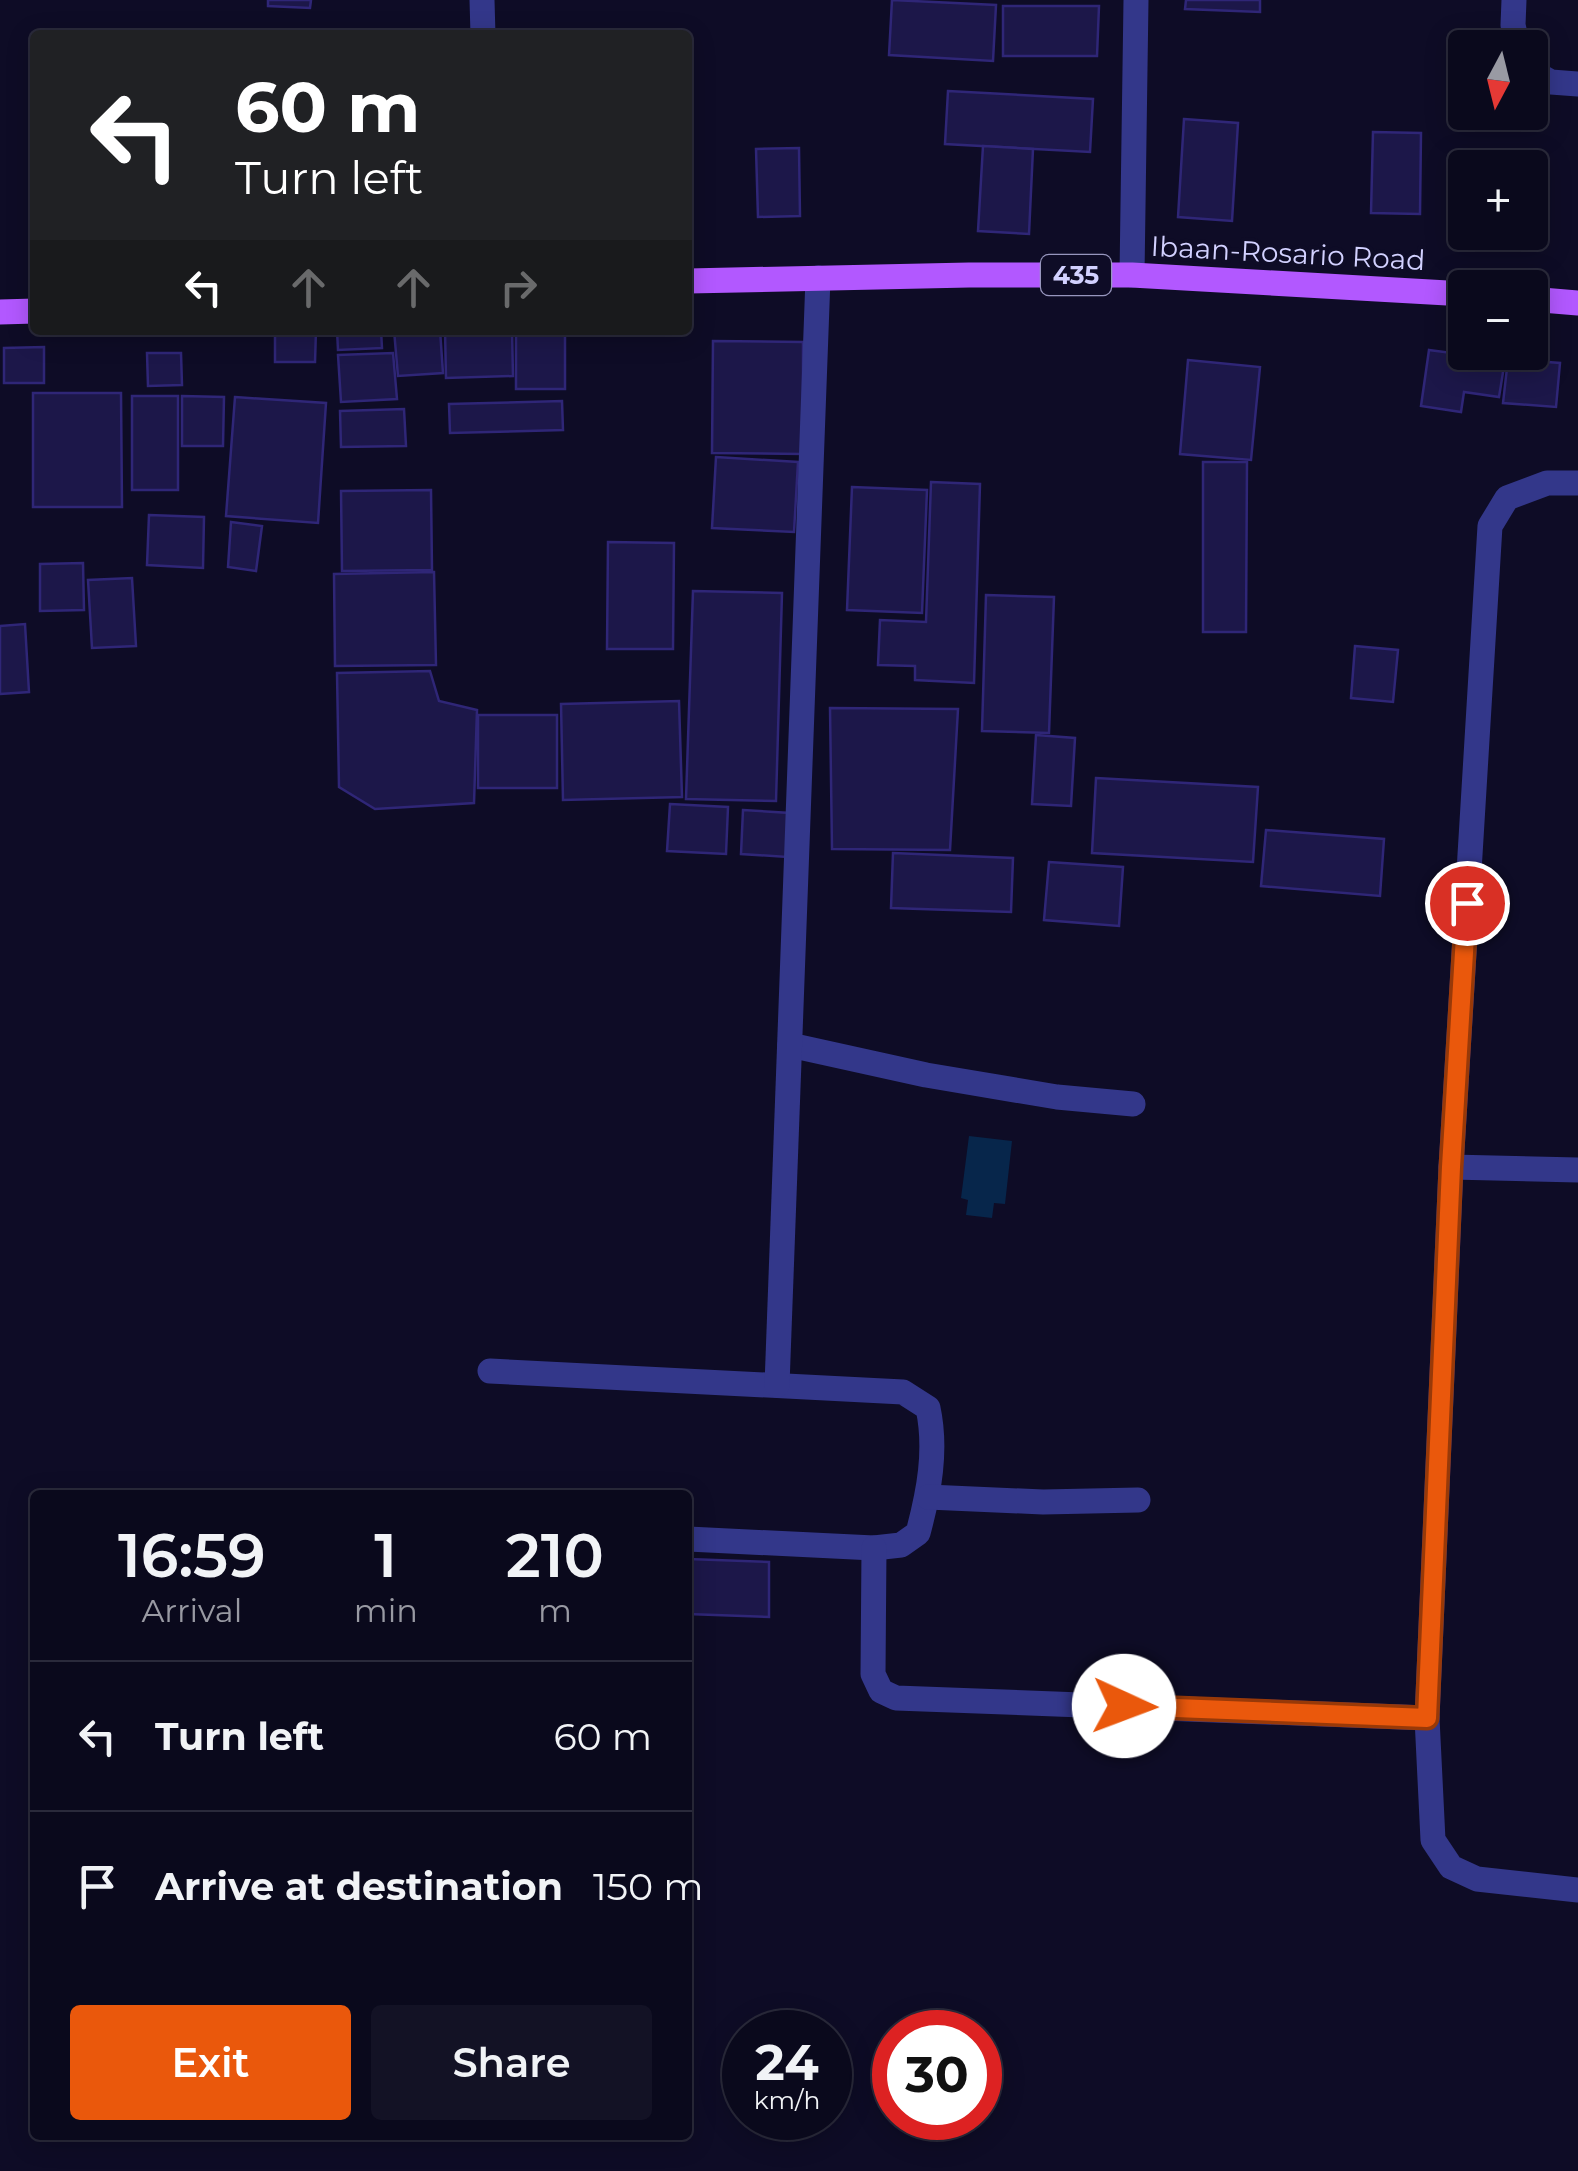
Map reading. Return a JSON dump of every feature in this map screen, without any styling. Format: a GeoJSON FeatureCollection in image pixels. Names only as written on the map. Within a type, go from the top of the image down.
{"type":"FeatureCollection","features":[{"type":"Feature","properties":{"kind":"main road","name":"Ibaan-Rosario Road"},"geometry":{"type":"LineString","coordinates":[[692,282],[1132,275],[1448,293]]}},
{"type":"Feature","properties":{"kind":"main road"},"geometry":{"type":"LineString","coordinates":[[1548,300],[1578,303]]}},
{"type":"Feature","properties":{"kind":"main road"},"geometry":{"type":"LineString","coordinates":[[0,312],[30,310]]}},
{"type":"Feature","properties":{"kind":"street"},"geometry":{"type":"LineString","coordinates":[[482,0],[483,30]]}},
{"type":"Feature","properties":{"kind":"street"},"geometry":{"type":"LineString","coordinates":[[1132,275],[1136,0]]}},
{"type":"Feature","properties":{"kind":"street"},"geometry":{"type":"LineString","coordinates":[[1514,0],[1514,30]]}},
{"type":"Feature","properties":{"kind":"street"},"geometry":{"type":"LineString","coordinates":[[1548,81],[1578,84]]}},
{"type":"Feature","properties":{"kind":"street"},"geometry":{"type":"LineString","coordinates":[[777,1385],[818,278]]}},
{"type":"Feature","properties":{"kind":"street"},"geometry":{"type":"LineString","coordinates":[[1578,483],[1547,482],[1507,498],[1490,526],[1451,1167],[1427,1718],[1433,1840],[1451,1866],[1477,1879],[1578,1890]]}},
{"type":"Feature","properties":{"kind":"street"},"geometry":{"type":"LineString","coordinates":[[790,1045],[926,1076],[1057,1097],[1133,1104]]}},
{"type":"Feature","properties":{"kind":"street"},"geometry":{"type":"LineString","coordinates":[[1451,1167],[1578,1170]]}},
{"type":"Feature","properties":{"kind":"street"},"geometry":{"type":"LineString","coordinates":[[490,1371],[903,1392],[928,1408],[933,1432],[928,1497],[918,1533],[902,1545],[874,1548],[692,1539]]}},
{"type":"Feature","properties":{"kind":"street"},"geometry":{"type":"LineString","coordinates":[[928,1497],[1043,1502],[1138,1500]]}},
{"type":"Feature","properties":{"kind":"street"},"geometry":{"type":"LineString","coordinates":[[874,1548],[873,1674],[880,1691],[896,1698],[1427,1718]]}},
{"type":"Feature","properties":{"kind":"water"},"geometry":{"type":"Polygon","coordinates":[[[969,1136],[1012,1141],[1005,1204],[994,1203],[992,1218],[966,1215],[968,1200],[961,1198],[969,1136]]]}},
{"type":"Feature","properties":{"kind":"building"},"geometry":{"type":"Polygon","coordinates":[[[268,0],[311,0],[310,8],[268,6],[268,0]]]}},
{"type":"Feature","properties":{"kind":"building"},"geometry":{"type":"Polygon","coordinates":[[[892,0],[996,5],[993,61],[889,55],[892,0]]]}},
{"type":"Feature","properties":{"kind":"building"},"geometry":{"type":"Polygon","coordinates":[[[1186,0],[1260,0],[1260,12],[1185,9],[1186,0]]]}},
{"type":"Feature","properties":{"kind":"building"},"geometry":{"type":"Polygon","coordinates":[[[1003,6],[1099,6],[1097,56],[1003,56],[1003,6]]]}},
{"type":"Feature","properties":{"kind":"building"},"geometry":{"type":"Polygon","coordinates":[[[948,91],[1093,99],[1090,152],[945,144],[948,91]]]}},
{"type":"Feature","properties":{"kind":"building"},"geometry":{"type":"Polygon","coordinates":[[[1184,119],[1238,123],[1232,221],[1178,217],[1184,119]]]}},
{"type":"Feature","properties":{"kind":"building"},"geometry":{"type":"Polygon","coordinates":[[[1373,132],[1421,133],[1420,214],[1371,213],[1373,132]]]}},
{"type":"Feature","properties":{"kind":"building"},"geometry":{"type":"Polygon","coordinates":[[[983,146],[1033,149],[1029,234],[978,231],[983,146]]]}},
{"type":"Feature","properties":{"kind":"building"},"geometry":{"type":"Polygon","coordinates":[[[799,148],[800,216],[758,217],[756,149],[799,148]]]}},
{"type":"Feature","properties":{"kind":"building"},"geometry":{"type":"Polygon","coordinates":[[[275,335],[316,335],[315,362],[275,362],[275,335]]]}},
{"type":"Feature","properties":{"kind":"building"},"geometry":{"type":"Polygon","coordinates":[[[337,335],[381,335],[382,348],[338,350],[337,335]]]}},
{"type":"Feature","properties":{"kind":"building"},"geometry":{"type":"Polygon","coordinates":[[[394,335],[440,335],[443,373],[398,376],[394,335]]]}},
{"type":"Feature","properties":{"kind":"building"},"geometry":{"type":"Polygon","coordinates":[[[445,335],[512,335],[513,376],[446,378],[445,335]]]}},
{"type":"Feature","properties":{"kind":"building"},"geometry":{"type":"Polygon","coordinates":[[[516,335],[565,335],[565,389],[516,389],[516,335]]]}},
{"type":"Feature","properties":{"kind":"building"},"geometry":{"type":"Polygon","coordinates":[[[713,341],[803,342],[803,454],[712,453],[713,341]]]}},
{"type":"Feature","properties":{"kind":"building"},"geometry":{"type":"Polygon","coordinates":[[[44,347],[44,383],[4,383],[4,348],[44,347]]]}},
{"type":"Feature","properties":{"kind":"building"},"geometry":{"type":"Polygon","coordinates":[[[1429,350],[1448,352],[1448,370],[1503,370],[1499,397],[1464,392],[1461,412],[1421,406],[1429,350]]]}},
{"type":"Feature","properties":{"kind":"building"},"geometry":{"type":"Polygon","coordinates":[[[147,353],[181,353],[182,385],[148,386],[147,353]]]}},
{"type":"Feature","properties":{"kind":"building"},"geometry":{"type":"Polygon","coordinates":[[[393,353],[397,399],[341,402],[338,355],[393,353]]]}},
{"type":"Feature","properties":{"kind":"building"},"geometry":{"type":"Polygon","coordinates":[[[1188,360],[1260,367],[1251,460],[1180,454],[1188,360]]]}},
{"type":"Feature","properties":{"kind":"building"},"geometry":{"type":"Polygon","coordinates":[[[1548,362],[1560,363],[1556,407],[1503,403],[1507,370],[1548,370],[1548,362]]]}},
{"type":"Feature","properties":{"kind":"building"},"geometry":{"type":"Polygon","coordinates":[[[33,393],[121,393],[122,507],[33,507],[33,393]]]}},
{"type":"Feature","properties":{"kind":"building"},"geometry":{"type":"Polygon","coordinates":[[[132,396],[178,396],[178,490],[132,490],[132,396]]]}},
{"type":"Feature","properties":{"kind":"building"},"geometry":{"type":"Polygon","coordinates":[[[182,396],[224,397],[223,446],[182,446],[182,396]]]}},
{"type":"Feature","properties":{"kind":"building"},"geometry":{"type":"Polygon","coordinates":[[[235,397],[326,403],[318,523],[226,516],[235,397]]]}},
{"type":"Feature","properties":{"kind":"building"},"geometry":{"type":"Polygon","coordinates":[[[562,401],[563,430],[450,433],[449,404],[562,401]]]}},
{"type":"Feature","properties":{"kind":"building"},"geometry":{"type":"Polygon","coordinates":[[[404,409],[406,446],[341,447],[340,411],[404,409]]]}},
{"type":"Feature","properties":{"kind":"building"},"geometry":{"type":"Polygon","coordinates":[[[716,457],[798,462],[794,532],[712,528],[716,457]]]}},
{"type":"Feature","properties":{"kind":"building"},"geometry":{"type":"Polygon","coordinates":[[[1203,462],[1247,462],[1246,632],[1203,632],[1203,462]]]}},
{"type":"Feature","properties":{"kind":"building"},"geometry":{"type":"Polygon","coordinates":[[[931,482],[980,484],[974,683],[915,680],[915,666],[878,665],[880,620],[926,622],[931,482]]]}},
{"type":"Feature","properties":{"kind":"building"},"geometry":{"type":"Polygon","coordinates":[[[852,487],[927,490],[922,613],[847,610],[852,487]]]}},
{"type":"Feature","properties":{"kind":"building"},"geometry":{"type":"Polygon","coordinates":[[[431,490],[432,570],[342,571],[341,491],[431,490]]]}},
{"type":"Feature","properties":{"kind":"building"},"geometry":{"type":"Polygon","coordinates":[[[149,515],[204,517],[203,568],[147,565],[149,515]]]}},
{"type":"Feature","properties":{"kind":"building"},"geometry":{"type":"Polygon","coordinates":[[[231,522],[262,526],[256,571],[228,567],[231,522]]]}},
{"type":"Feature","properties":{"kind":"building"},"geometry":{"type":"Polygon","coordinates":[[[608,542],[674,543],[673,649],[607,649],[608,542]]]}},
{"type":"Feature","properties":{"kind":"building"},"geometry":{"type":"Polygon","coordinates":[[[83,563],[84,610],[40,611],[40,564],[83,563]]]}},
{"type":"Feature","properties":{"kind":"building"},"geometry":{"type":"Polygon","coordinates":[[[434,572],[436,665],[335,666],[334,574],[434,572]]]}},
{"type":"Feature","properties":{"kind":"building"},"geometry":{"type":"Polygon","coordinates":[[[132,578],[136,646],[92,648],[88,580],[132,578]]]}},
{"type":"Feature","properties":{"kind":"building"},"geometry":{"type":"Polygon","coordinates":[[[693,591],[782,593],[776,801],[686,799],[693,591]]]}},
{"type":"Feature","properties":{"kind":"building"},"geometry":{"type":"Polygon","coordinates":[[[986,595],[1054,597],[1049,733],[982,731],[986,595]]]}},
{"type":"Feature","properties":{"kind":"building"},"geometry":{"type":"Polygon","coordinates":[[[25,624],[29,692],[0,694],[0,626],[25,624]]]}},
{"type":"Feature","properties":{"kind":"building"},"geometry":{"type":"Polygon","coordinates":[[[1355,646],[1398,650],[1393,702],[1351,698],[1355,646]]]}},
{"type":"Feature","properties":{"kind":"building"},"geometry":{"type":"Polygon","coordinates":[[[430,671],[439,701],[477,710],[474,803],[375,809],[339,787],[337,673],[430,671]]]}},
{"type":"Feature","properties":{"kind":"building"},"geometry":{"type":"Polygon","coordinates":[[[679,701],[682,797],[563,800],[561,704],[679,701]]]}},
{"type":"Feature","properties":{"kind":"building"},"geometry":{"type":"Polygon","coordinates":[[[830,708],[958,709],[950,850],[832,849],[830,708]]]}},
{"type":"Feature","properties":{"kind":"building"},"geometry":{"type":"Polygon","coordinates":[[[478,715],[557,715],[557,788],[478,788],[478,715]]]}},
{"type":"Feature","properties":{"kind":"building"},"geometry":{"type":"Polygon","coordinates":[[[1036,735],[1075,738],[1071,806],[1032,804],[1036,735]]]}},
{"type":"Feature","properties":{"kind":"building"},"geometry":{"type":"Polygon","coordinates":[[[1096,778],[1258,787],[1253,862],[1092,853],[1096,778]]]}},
{"type":"Feature","properties":{"kind":"building"},"geometry":{"type":"Polygon","coordinates":[[[670,804],[728,807],[726,854],[667,851],[670,804]]]}},
{"type":"Feature","properties":{"kind":"building"},"geometry":{"type":"Polygon","coordinates":[[[743,810],[790,813],[787,857],[741,854],[743,810]]]}},
{"type":"Feature","properties":{"kind":"building"},"geometry":{"type":"Polygon","coordinates":[[[1266,830],[1384,839],[1380,896],[1261,886],[1266,830]]]}},
{"type":"Feature","properties":{"kind":"building"},"geometry":{"type":"Polygon","coordinates":[[[893,853],[1013,858],[1011,912],[891,908],[893,853]]]}},
{"type":"Feature","properties":{"kind":"building"},"geometry":{"type":"Polygon","coordinates":[[[1049,862],[1123,867],[1119,926],[1044,920],[1049,862]]]}},
{"type":"Feature","properties":{"kind":"building"},"geometry":{"type":"Polygon","coordinates":[[[692,1559],[769,1562],[769,1617],[692,1614],[692,1559]]]}},
{"type":"Feature","properties":{"kind":"route"},"geometry":{"type":"LineString","coordinates":[[1124,1706],[1427,1718],[1451,1167],[1467,903]]}}]}
